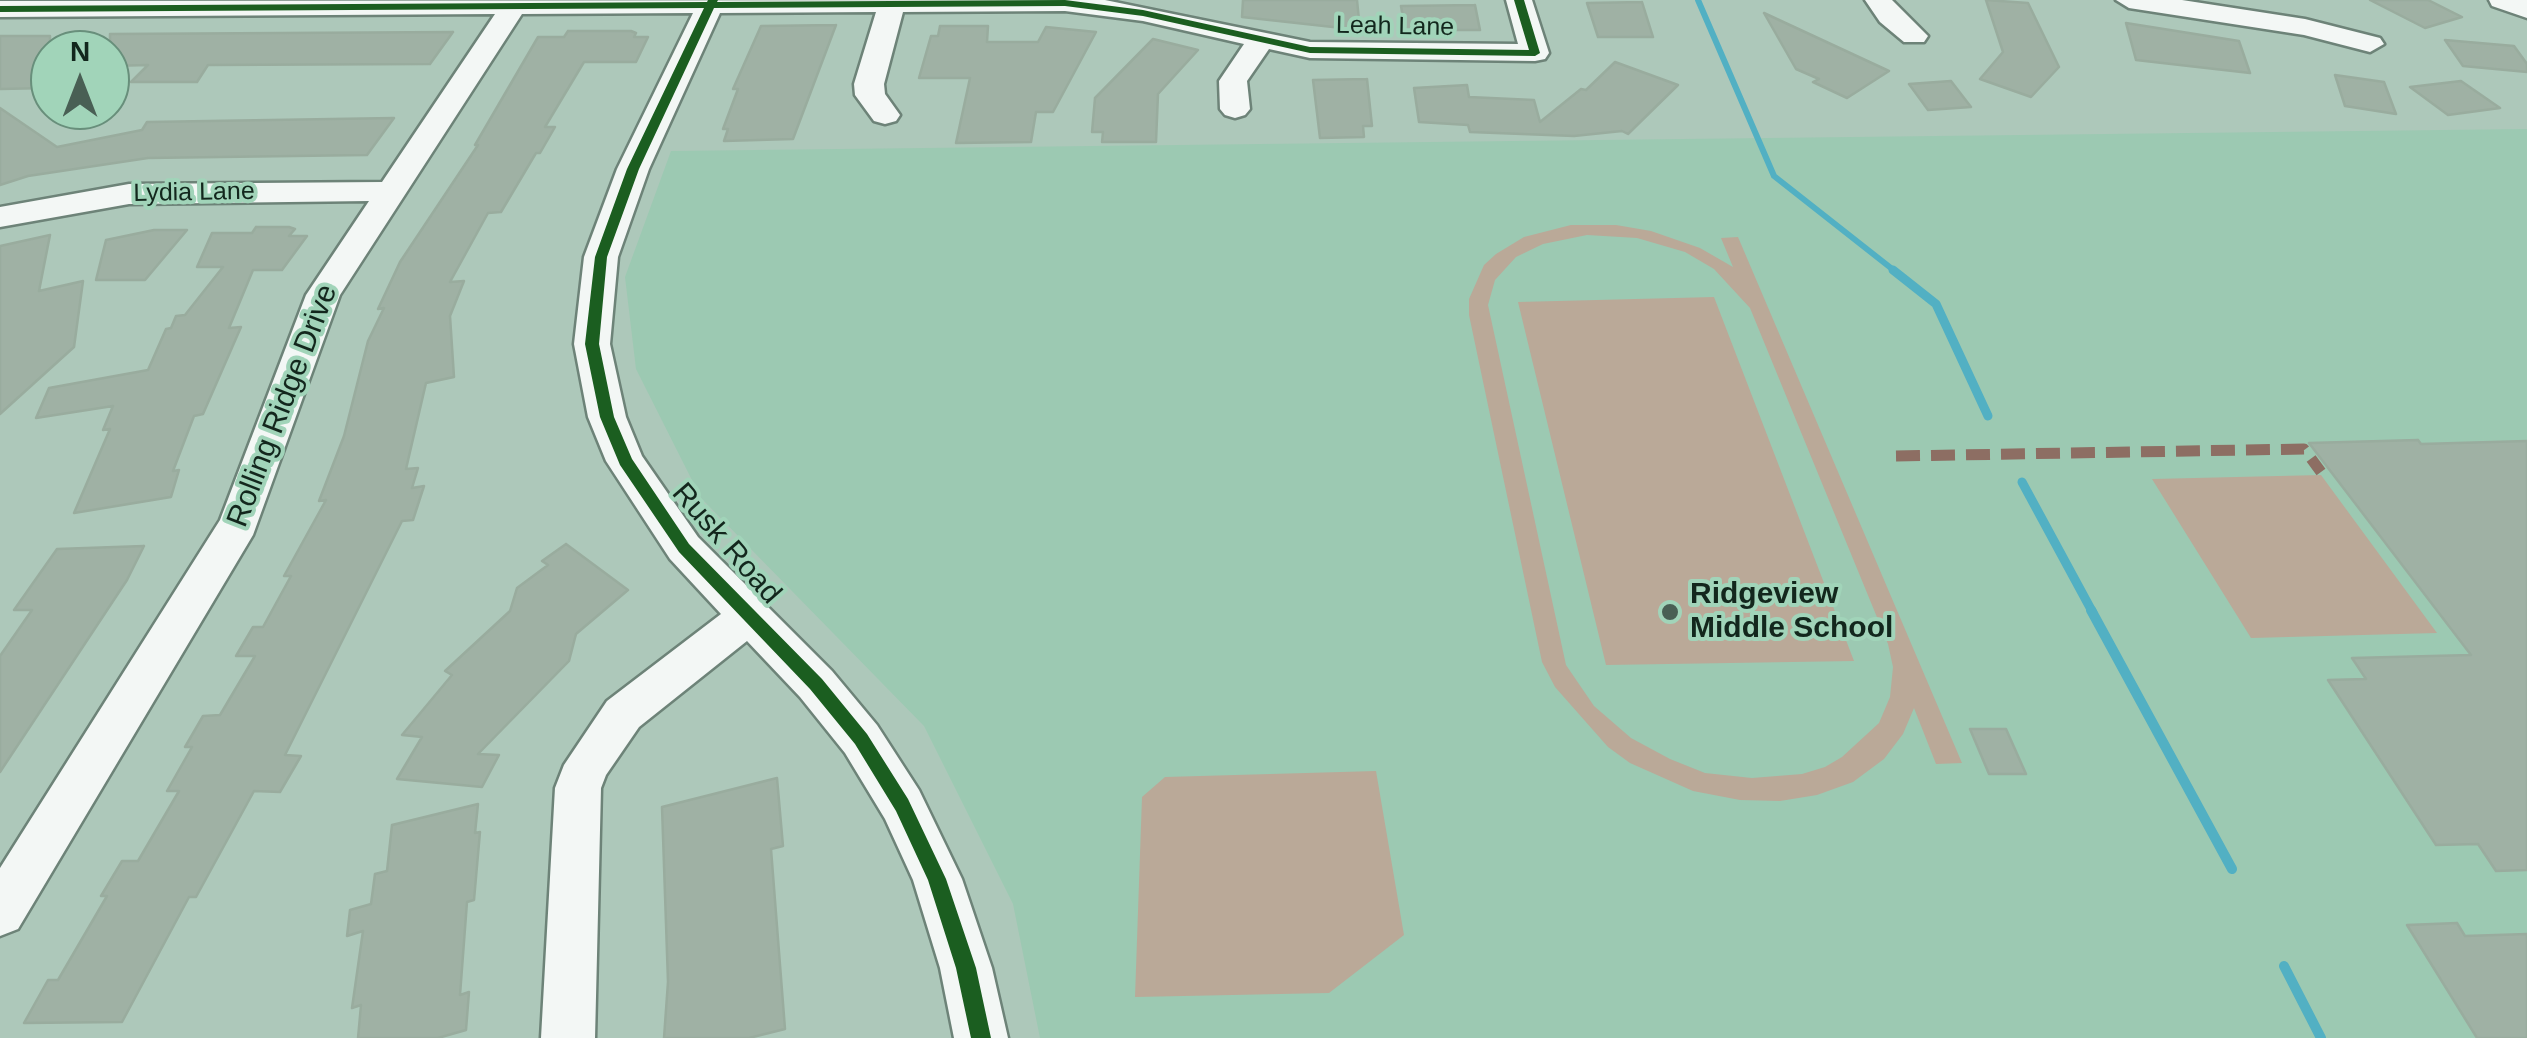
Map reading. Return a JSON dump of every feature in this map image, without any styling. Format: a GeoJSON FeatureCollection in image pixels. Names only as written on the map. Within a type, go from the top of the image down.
{"type":"FeatureCollection","features":[{"type":"Feature","properties":{"kind":"street","name":"Leah Lane"},"geometry":{"type":"LineString","coordinates":[[0,9],[1066,3],[1149,6],[1260,42],[1310,50],[1535,54],[1519,0]]}},
{"type":"Feature","properties":{"kind":"street"},"geometry":{"type":"LineString","coordinates":[[1878,0],[1914,36]]}},
{"type":"Feature","properties":{"kind":"street"},"geometry":{"type":"LineString","coordinates":[[2129,0],[2305,27],[2370,44]]}},
{"type":"Feature","properties":{"kind":"street"},"geometry":{"type":"LineString","coordinates":[[2502,0],[2527,10]]}},
{"type":"Feature","properties":{"kind":"street"},"geometry":{"type":"LineString","coordinates":[[885,115],[870,95],[869,84],[893,1]]}},
{"type":"Feature","properties":{"kind":"street","name":"Rusk Road"},"geometry":{"type":"LineString","coordinates":[[712,2],[612,216],[594,299],[592,344],[607,417],[625,460],[684,548],[816,684],[861,739],[902,805],[937,879],[966,968],[981,1038]]}},
{"type":"Feature","properties":{"kind":"street","name":"Rolling Ridge Drive"},"geometry":{"type":"LineString","coordinates":[[0,912],[219,562],[256,488],[323,295],[513,7]]}},
{"type":"Feature","properties":{"kind":"street"},"geometry":{"type":"LineString","coordinates":[[1235,109],[1234,81],[1260,42]]}},
{"type":"Feature","properties":{"kind":"street","name":"Lydia Lane"},"geometry":{"type":"LineString","coordinates":[[0,217],[129,194],[389,191]]}},
{"type":"Feature","properties":{"kind":"street"},"geometry":{"type":"LineString","coordinates":[[568,1038],[575,824],[578,788],[587,765],[623,714],[750,616]]}},
{"type":"Feature","properties":{"kind":"shaded area","name":"Ridgeview Middle School"},"geometry":{"type":"Polygon","coordinates":[[[2527,129],[2527,1038],[1040,1038],[1013,904],[924,726],[701,498],[636,369],[625,277],[671,151],[2527,129]]]}},
{"type":"Feature","properties":{"kind":"shaded area"},"geometry":{"type":"Polygon","coordinates":[[[1571,225],[1616,225],[1651,231],[1700,248],[1733,267],[1721,238],[1738,237],[1962,763],[1936,764],[1914,708],[1903,734],[1884,759],[1853,782],[1817,795],[1780,801],[1740,800],[1693,791],[1630,763],[1608,747],[1555,687],[1542,662],[1469,315],[1469,299],[1484,265],[1524,237],[1571,225]],[[1587,235],[1543,244],[1516,257],[1495,280],[1488,305],[1566,665],[1594,706],[1631,738],[1705,773],[1752,778],[1802,774],[1825,767],[1879,723],[1890,697],[1893,667],[1888,644],[1750,308],[1714,269],[1685,252],[1637,238],[1587,235]]]}},
{"type":"Feature","properties":{"kind":"shaded area"},"geometry":{"type":"Polygon","coordinates":[[[1714,297],[1854,661],[1606,665],[1518,302],[1714,297]]]}},
{"type":"Feature","properties":{"kind":"shaded area"},"geometry":{"type":"Polygon","coordinates":[[[2321,475],[2437,633],[2251,638],[2152,479],[2321,475]]]}},
{"type":"Feature","properties":{"kind":"shaded area"},"geometry":{"type":"Polygon","coordinates":[[[1376,771],[1404,935],[1329,993],[1135,997],[1142,797],[1165,777],[1376,771]]]}},
{"type":"Feature","properties":{"kind":"building"},"geometry":{"type":"Polygon","coordinates":[[[1243,0],[1357,0],[1360,30],[1242,17],[1243,0]]]}},
{"type":"Feature","properties":{"kind":"building"},"geometry":{"type":"Polygon","coordinates":[[[1986,0],[2028,3],[2059,67],[2031,97],[1980,79],[2003,52],[1986,0]]]}},
{"type":"Feature","properties":{"kind":"building"},"geometry":{"type":"Polygon","coordinates":[[[2370,0],[2428,0],[2462,17],[2425,28],[2370,0]]]}},
{"type":"Feature","properties":{"kind":"building"},"geometry":{"type":"Polygon","coordinates":[[[1642,2],[1653,37],[1598,37],[1587,3],[1642,2]]]}},
{"type":"Feature","properties":{"kind":"building"},"geometry":{"type":"Polygon","coordinates":[[[1475,5],[1480,30],[1405,30],[1401,6],[1475,5]]]}},
{"type":"Feature","properties":{"kind":"building"},"geometry":{"type":"Polygon","coordinates":[[[1764,13],[1889,71],[1847,98],[1796,69],[1764,13]]]}},
{"type":"Feature","properties":{"kind":"building"},"geometry":{"type":"Polygon","coordinates":[[[2126,23],[2239,41],[2250,73],[2136,60],[2126,23]]]}},
{"type":"Feature","properties":{"kind":"building"},"geometry":{"type":"Polygon","coordinates":[[[836,25],[793,139],[724,141],[728,129],[723,129],[738,89],[733,89],[761,26],[836,25]]]}},
{"type":"Feature","properties":{"kind":"building"},"geometry":{"type":"Polygon","coordinates":[[[940,26],[988,26],[987,42],[1038,42],[1046,27],[1096,32],[1053,112],[1036,112],[1031,142],[956,143],[970,78],[919,78],[931,36],[938,36],[940,26]]]}},
{"type":"Feature","properties":{"kind":"building"},"geometry":{"type":"Polygon","coordinates":[[[568,31],[631,31],[636,33],[634,37],[648,37],[636,62],[584,62],[545,127],[555,127],[540,153],[536,153],[501,212],[488,213],[450,282],[464,281],[450,316],[454,377],[426,383],[406,469],[418,468],[412,488],[424,486],[413,520],[402,521],[285,755],[301,756],[280,792],[254,791],[196,897],[189,897],[122,1022],[24,1023],[48,980],[58,980],[107,896],[101,896],[122,861],[138,861],[179,791],[167,791],[192,747],[185,747],[203,716],[220,715],[255,656],[236,656],[253,627],[263,627],[291,576],[284,576],[326,500],[319,501],[344,436],[368,341],[400,262],[478,145],[538,37],[564,37],[568,31]]]}},
{"type":"Feature","properties":{"kind":"building"},"geometry":{"type":"Polygon","coordinates":[[[453,32],[430,64],[208,65],[197,82],[131,82],[148,65],[130,65],[130,34],[453,32]]]}},
{"type":"Feature","properties":{"kind":"building"},"geometry":{"type":"Polygon","coordinates":[[[0,36],[30,36],[30,88],[0,89],[0,36]]]}},
{"type":"Feature","properties":{"kind":"building"},"geometry":{"type":"Polygon","coordinates":[[[1153,39],[1198,50],[1158,94],[1156,142],[1102,142],[1103,132],[1092,132],[1095,98],[1153,39]]]}},
{"type":"Feature","properties":{"kind":"building"},"geometry":{"type":"Polygon","coordinates":[[[2445,40],[2514,46],[2527,64],[2527,72],[2463,66],[2445,40]]]}},
{"type":"Feature","properties":{"kind":"building"},"geometry":{"type":"Polygon","coordinates":[[[1615,62],[1678,85],[1628,134],[1470,132],[1468,125],[1419,122],[1414,88],[1467,85],[1469,97],[1534,100],[1540,122],[1581,89],[1586,90],[1615,62]]]}},
{"type":"Feature","properties":{"kind":"building"},"geometry":{"type":"Polygon","coordinates":[[[2335,75],[2384,82],[2396,114],[2345,106],[2335,75]]]}},
{"type":"Feature","properties":{"kind":"building"},"geometry":{"type":"Polygon","coordinates":[[[1367,79],[1372,126],[1363,126],[1364,137],[1320,138],[1313,80],[1367,79]]]}},
{"type":"Feature","properties":{"kind":"building"},"geometry":{"type":"Polygon","coordinates":[[[1951,81],[1971,107],[1928,110],[1909,84],[1951,81]]]}},
{"type":"Feature","properties":{"kind":"building"},"geometry":{"type":"Polygon","coordinates":[[[2461,81],[2500,108],[2448,115],[2410,87],[2461,81]]]}},
{"type":"Feature","properties":{"kind":"building"},"geometry":{"type":"Polygon","coordinates":[[[0,108],[57,147],[142,130],[147,122],[394,118],[367,155],[148,158],[28,176],[0,185],[0,108]]]}},
{"type":"Feature","properties":{"kind":"building"},"geometry":{"type":"Polygon","coordinates":[[[256,227],[289,227],[295,229],[289,236],[307,236],[282,270],[253,270],[229,328],[241,327],[203,414],[194,416],[173,471],[179,470],[171,497],[74,513],[110,429],[103,430],[113,406],[36,418],[49,388],[148,370],[166,329],[171,328],[176,316],[185,315],[223,267],[197,267],[212,233],[252,233],[256,227]]]}},
{"type":"Feature","properties":{"kind":"building"},"geometry":{"type":"Polygon","coordinates":[[[154,230],[187,230],[145,280],[96,280],[106,240],[154,230]]]}},
{"type":"Feature","properties":{"kind":"building"},"geometry":{"type":"Polygon","coordinates":[[[50,235],[39,291],[83,281],[74,347],[0,414],[0,246],[50,235]]]}},
{"type":"Feature","properties":{"kind":"building"},"geometry":{"type":"Polygon","coordinates":[[[2418,440],[2421,444],[2527,441],[2527,870],[2496,871],[2478,844],[2436,845],[2328,680],[2366,679],[2352,658],[2471,655],[2309,443],[2418,440]]]}},
{"type":"Feature","properties":{"kind":"building"},"geometry":{"type":"Polygon","coordinates":[[[566,544],[628,590],[576,634],[569,661],[478,754],[499,755],[482,787],[397,779],[422,737],[402,735],[452,675],[445,671],[510,611],[517,588],[548,565],[542,561],[566,544]]]}},
{"type":"Feature","properties":{"kind":"building"},"geometry":{"type":"Polygon","coordinates":[[[144,546],[127,580],[0,772],[0,656],[32,610],[14,610],[57,549],[144,546]]]}},
{"type":"Feature","properties":{"kind":"building"},"geometry":{"type":"Polygon","coordinates":[[[1970,729],[2006,729],[2026,774],[1989,774],[1970,729]]]}},
{"type":"Feature","properties":{"kind":"building"},"geometry":{"type":"Polygon","coordinates":[[[777,778],[783,846],[771,849],[785,1029],[749,1038],[664,1038],[668,982],[662,807],[777,778]]]}},
{"type":"Feature","properties":{"kind":"building"},"geometry":{"type":"Polygon","coordinates":[[[478,804],[475,833],[480,832],[474,900],[467,902],[460,995],[469,992],[466,1030],[438,1038],[358,1038],[361,1005],[352,1008],[363,931],[347,936],[350,910],[371,904],[375,874],[387,871],[392,825],[478,804]]]}},
{"type":"Feature","properties":{"kind":"building"},"geometry":{"type":"Polygon","coordinates":[[[2457,923],[2465,936],[2527,934],[2527,1038],[2477,1038],[2407,925],[2457,923]]]}},
{"type":"Feature","properties":{"kind":"waterway"},"geometry":{"type":"LineString","coordinates":[[1698,0],[1774,176],[1896,272]]}},
{"type":"Feature","properties":{"kind":"waterway"},"geometry":{"type":"LineString","coordinates":[[1893,270],[1936,304],[1988,416]]}},
{"type":"Feature","properties":{"kind":"waterway"},"geometry":{"type":"LineString","coordinates":[[2022,482],[2093,613]]}},
{"type":"Feature","properties":{"kind":"waterway"},"geometry":{"type":"LineString","coordinates":[[2091,610],[2232,869]]}},
{"type":"Feature","properties":{"kind":"waterway"},"geometry":{"type":"LineString","coordinates":[[2284,966],[2321,1038]]}},
{"type":"Feature","properties":{"kind":"marked path"},"geometry":{"type":"LineString","coordinates":[[1896,456],[2304,449],[2321,472]]}},
{"type":"Feature","properties":{"kind":"cycle path"},"geometry":{"type":"LineString","coordinates":[[713,0],[633,169],[601,257],[592,344],[607,417],[625,461],[684,548],[816,684],[861,739],[902,805],[937,879],[966,968],[981,1038]]}},
{"type":"Feature","properties":{"kind":"cycle path"},"geometry":{"type":"LineString","coordinates":[[0,9],[1065,3],[1143,13],[1310,50],[1535,53],[1519,0]]}},
{"type":"Feature","properties":{"kind":"place","name":"Ridgeview Middle School"},"geometry":{"type":"Point","coordinates":[1670,612]}}]}
